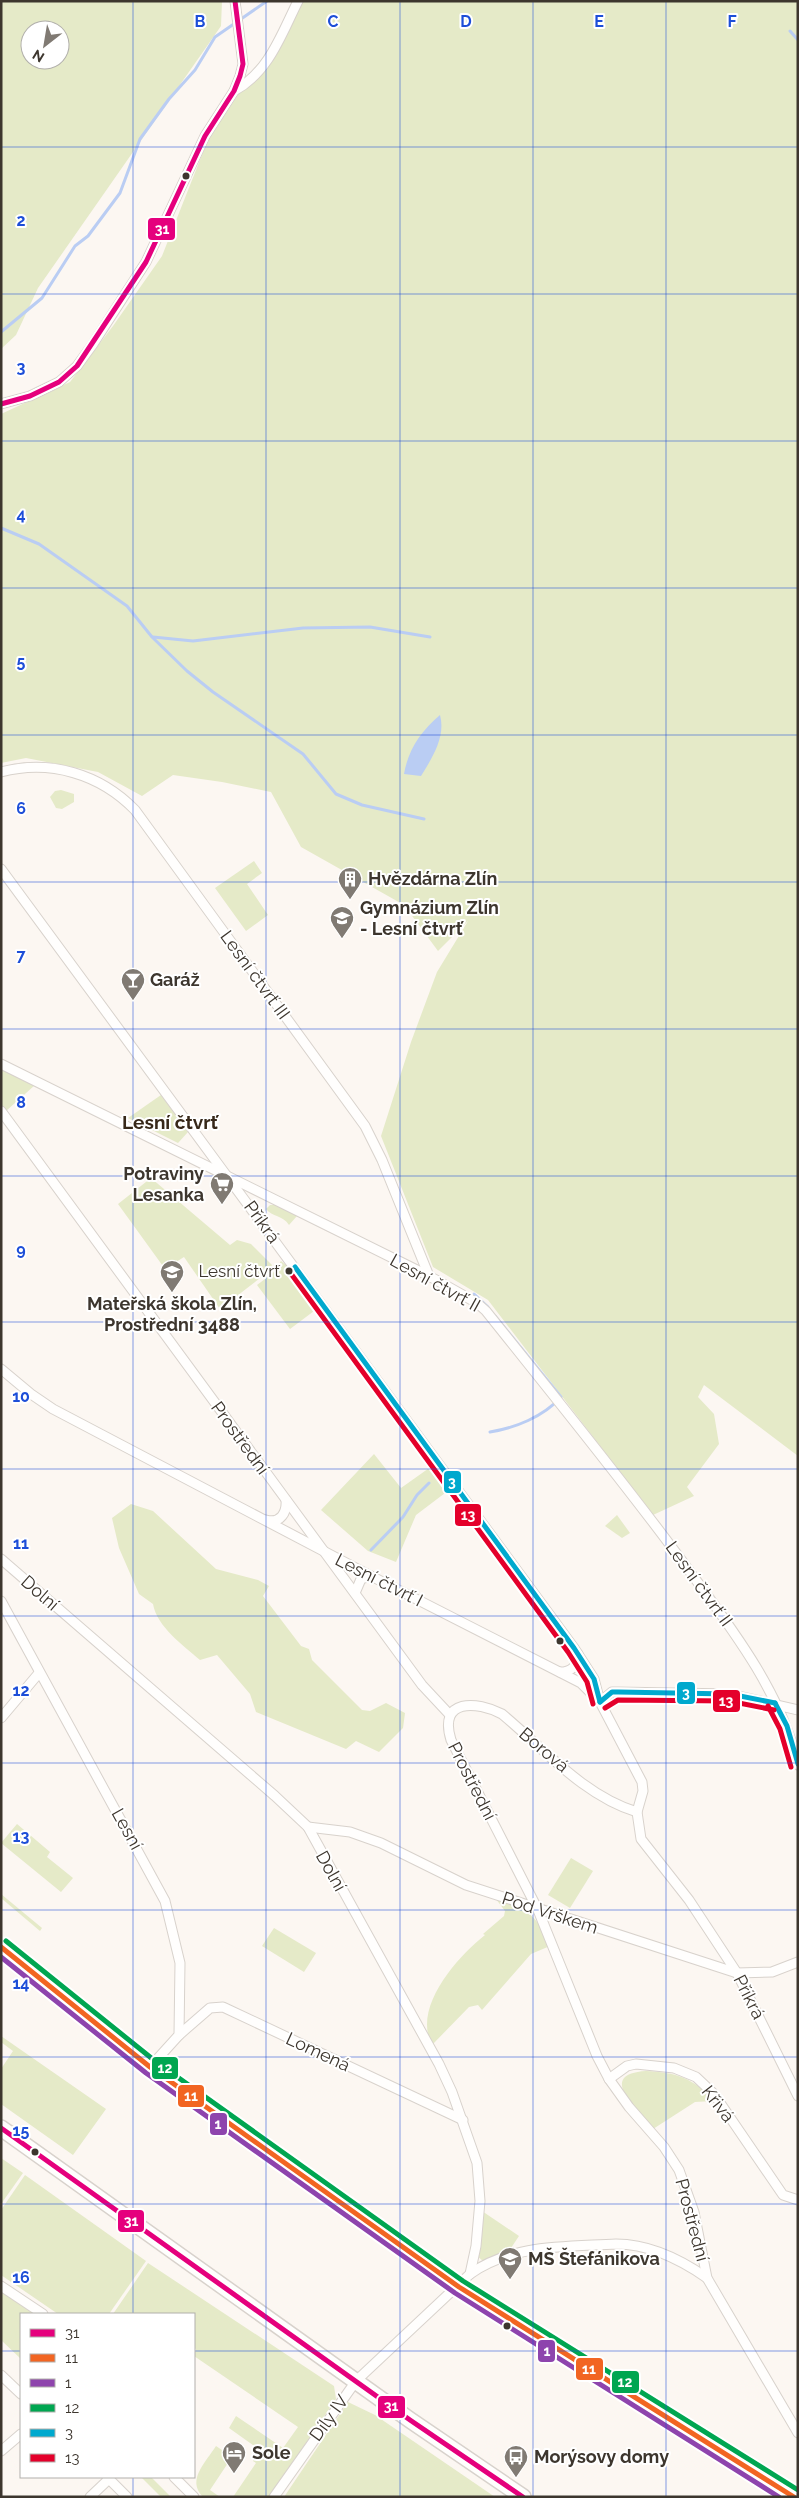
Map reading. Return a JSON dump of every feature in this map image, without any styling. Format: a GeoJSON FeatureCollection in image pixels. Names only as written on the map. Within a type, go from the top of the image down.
{"type":"FeatureCollection","features":[{"type":"Feature","properties":{"kind":"main road"},"geometry":{"type":"LineString","coordinates":[[1,2128],[356,2381],[523,2497]]}},
{"type":"Feature","properties":{"kind":"street"},"geometry":{"type":"LineString","coordinates":[[1,404],[30,396],[59,382],[77,366],[94,344],[146,262],[205,136],[234,91],[243,64],[235,1]]}},
{"type":"Feature","properties":{"kind":"street"},"geometry":{"type":"LineString","coordinates":[[234,91],[249,83],[273,55],[298,1]]}},
{"type":"Feature","properties":{"kind":"street","name":"Lesní čtvrť III"},"geometry":{"type":"LineString","coordinates":[[1,772],[39,768],[78,773],[113,790],[135,810],[365,1126],[382,1160],[429,1276]]}},
{"type":"Feature","properties":{"kind":"street","name":"Příkrá"},"geometry":{"type":"LineString","coordinates":[[1,869],[231,1179],[578,1654],[594,1679],[600,1702],[640,1777],[643,1791],[637,1812],[642,1843],[689,1900],[737,1973],[798,2096]]}},
{"type":"Feature","properties":{"kind":"street","name":"Lesní čtvrť II"},"geometry":{"type":"LineString","coordinates":[[1,1064],[429,1276],[477,1303],[486,1311],[651,1518],[732,1629],[787,1726],[798,1764]]}},
{"type":"Feature","properties":{"kind":"street","name":"Prostřední"},"geometry":{"type":"LineString","coordinates":[[1,1112],[422,1685],[450,1714],[447,1726],[450,1740],[538,1910],[597,2056],[609,2078],[629,2107],[664,2147],[679,2170],[694,2212],[707,2278],[798,2433]]}},
{"type":"Feature","properties":{"kind":"street","name":"Lesní čtvrť I"},"geometry":{"type":"LineString","coordinates":[[1,1369],[31,1394],[53,1409],[371,1576],[560,1672],[591,1690],[600,1702]]}},
{"type":"Feature","properties":{"kind":"street"},"geometry":{"type":"LineString","coordinates":[[266,1520],[274,1521],[282,1517],[286,1507],[286,1500]]}},
{"type":"Feature","properties":{"kind":"street","name":"Dolní"},"geometry":{"type":"LineString","coordinates":[[1,1559],[308,1827],[439,2064],[463,2120],[477,2163],[479,2182],[479,2223],[470,2274]]}},
{"type":"Feature","properties":{"kind":"street"},"geometry":{"type":"LineString","coordinates":[[355,1593],[361,1578],[371,1576]]}},
{"type":"Feature","properties":{"kind":"street","name":"Lesní"},"geometry":{"type":"LineString","coordinates":[[1,1601],[165,1901],[180,1963],[179,2035]]}},
{"type":"Feature","properties":{"kind":"street"},"geometry":{"type":"LineString","coordinates":[[560,1672],[572,1670],[578,1654]]}},
{"type":"Feature","properties":{"kind":"street"},"geometry":{"type":"LineString","coordinates":[[1,1718],[39,1672]]}},
{"type":"Feature","properties":{"kind":"street"},"geometry":{"type":"LineString","coordinates":[[600,1702],[612,1692],[730,1694],[775,1703],[798,1710]]}},
{"type":"Feature","properties":{"kind":"street","name":"Borová"},"geometry":{"type":"LineString","coordinates":[[450,1714],[466,1704],[478,1704],[491,1708],[502,1714],[596,1793],[616,1805],[637,1812]]}},
{"type":"Feature","properties":{"kind":"street","name":"Pod Vrškem"},"geometry":{"type":"LineString","coordinates":[[308,1827],[350,1832],[381,1842],[466,1885],[538,1910],[737,1973],[772,1972],[798,1962]]}},
{"type":"Feature","properties":{"kind":"street"},"geometry":{"type":"LineString","coordinates":[[1,1947],[150,2067],[459,2287],[785,2494]]}},
{"type":"Feature","properties":{"kind":"street","name":"Lomená"},"geometry":{"type":"LineString","coordinates":[[179,2035],[210,2008],[223,2007],[463,2120]]}},
{"type":"Feature","properties":{"kind":"street"},"geometry":{"type":"LineString","coordinates":[[150,2067],[179,2035]]}},
{"type":"Feature","properties":{"kind":"street","name":"Křivá"},"geometry":{"type":"LineString","coordinates":[[609,2078],[627,2066],[636,2064],[674,2068],[696,2077],[714,2094],[783,2195],[798,2200]]}},
{"type":"Feature","properties":{"kind":"street"},"geometry":{"type":"LineString","coordinates":[[459,2287],[470,2274],[492,2260],[511,2253],[616,2244],[630,2244],[665,2254],[707,2278]]}},
{"type":"Feature","properties":{"kind":"street"},"geometry":{"type":"LineString","coordinates":[[1,2286],[42,2313]]}},
{"type":"Feature","properties":{"kind":"street","name":"Díly IV"},"geometry":{"type":"LineString","coordinates":[[274,2497],[356,2381],[459,2287]]}},
{"type":"Feature","properties":{"kind":"street"},"geometry":{"type":"LineString","coordinates":[[1,2375],[20,2393]]}},
{"type":"Feature","properties":{"kind":"street"},"geometry":{"type":"LineString","coordinates":[[1,2452],[20,2435]]}},
{"type":"Feature","properties":{"kind":"street"},"geometry":{"type":"LineString","coordinates":[[90,2497],[108,2478],[127,2497]]}},
{"type":"Feature","properties":{"kind":"street"},"geometry":{"type":"LineString","coordinates":[[175,2478],[194,2497]]}},
{"type":"Feature","properties":{"kind":"green space"},"geometry":{"type":"Polygon","coordinates":[[[1,1],[222,1],[221,26],[38,288],[16,335],[1,349],[1,1]]]}},
{"type":"Feature","properties":{"kind":"green space"},"geometry":{"type":"Polygon","coordinates":[[[302,1],[798,1],[798,1456],[704,1385],[698,1397],[714,1414],[719,1444],[687,1487],[694,1496],[653,1515],[488,1300],[433,1267],[381,1136],[411,1042],[437,972],[468,921],[438,951],[404,905],[301,847],[271,792],[173,775],[142,796],[98,772],[26,758],[1,763],[1,414],[70,382],[113,326],[162,256],[211,132],[302,1]]]}},
{"type":"Feature","properties":{"kind":"green space"},"geometry":{"type":"Polygon","coordinates":[[[61,790],[74,794],[74,802],[62,809],[56,808],[50,797],[55,791],[61,790]]]}},
{"type":"Feature","properties":{"kind":"green space"},"geometry":{"type":"Polygon","coordinates":[[[254,861],[262,873],[247,884],[268,915],[246,931],[215,888],[254,861]]]}},
{"type":"Feature","properties":{"kind":"green space"},"geometry":{"type":"Polygon","coordinates":[[[1,1068],[35,1085],[6,1111],[1,1105],[1,1068]]]}},
{"type":"Feature","properties":{"kind":"green space"},"geometry":{"type":"Polygon","coordinates":[[[161,1095],[188,1132],[178,1143],[128,1118],[161,1095]]]}},
{"type":"Feature","properties":{"kind":"green space"},"geometry":{"type":"Polygon","coordinates":[[[151,1178],[230,1245],[237,1240],[251,1244],[272,1265],[268,1272],[220,1309],[184,1257],[165,1269],[118,1204],[151,1178]]]}},
{"type":"Feature","properties":{"kind":"green space"},"geometry":{"type":"Polygon","coordinates":[[[270,1205],[276,1205],[297,1216],[289,1225],[284,1219],[266,1209],[270,1205]]]}},
{"type":"Feature","properties":{"kind":"green space"},"geometry":{"type":"Polygon","coordinates":[[[281,1261],[287,1266],[318,1308],[290,1329],[257,1285],[273,1273],[281,1261]]]}},
{"type":"Feature","properties":{"kind":"green space"},"geometry":{"type":"Polygon","coordinates":[[[374,1454],[401,1488],[432,1466],[449,1490],[416,1515],[396,1562],[368,1551],[321,1510],[374,1454]]]}},
{"type":"Feature","properties":{"kind":"green space"},"geometry":{"type":"Polygon","coordinates":[[[131,1504],[153,1511],[216,1569],[258,1580],[269,1586],[263,1596],[301,1646],[309,1649],[312,1660],[362,1710],[370,1711],[386,1703],[405,1713],[403,1728],[379,1752],[356,1741],[346,1749],[256,1712],[250,1694],[217,1655],[200,1660],[165,1628],[155,1612],[153,1604],[139,1594],[119,1548],[112,1518],[131,1504]]]}},
{"type":"Feature","properties":{"kind":"green space"},"geometry":{"type":"Polygon","coordinates":[[[617,1515],[630,1533],[622,1538],[605,1526],[617,1515]]]}},
{"type":"Feature","properties":{"kind":"green space"},"geometry":{"type":"Polygon","coordinates":[[[17,1824],[50,1852],[47,1857],[73,1878],[61,1892],[1,1843],[17,1824]]]}},
{"type":"Feature","properties":{"kind":"green space"},"geometry":{"type":"Polygon","coordinates":[[[571,1858],[593,1871],[570,1908],[548,1895],[571,1858]]]}},
{"type":"Feature","properties":{"kind":"green space"},"geometry":{"type":"Polygon","coordinates":[[[1,1894],[42,1928],[40,1931],[1,1898],[1,1894]]]}},
{"type":"Feature","properties":{"kind":"green space"},"geometry":{"type":"Polygon","coordinates":[[[496,1899],[524,1910],[536,1920],[550,1946],[531,1954],[482,2010],[478,2005],[469,2007],[432,2045],[427,2031],[428,2015],[433,2000],[441,1984],[462,1956],[504,1916],[505,1911],[496,1899]]]}},
{"type":"Feature","properties":{"kind":"green space"},"geometry":{"type":"Polygon","coordinates":[[[274,1928],[316,1953],[304,1972],[262,1946],[274,1928]]]}},
{"type":"Feature","properties":{"kind":"green space"},"geometry":{"type":"Polygon","coordinates":[[[1,2036],[106,2109],[73,2155],[1,2104],[1,2069],[13,2051],[1,2042],[1,2036]]]}},
{"type":"Feature","properties":{"kind":"green space"},"geometry":{"type":"Polygon","coordinates":[[[646,2071],[666,2073],[683,2078],[699,2087],[713,2101],[695,2102],[653,2129],[631,2103],[622,2085],[624,2079],[631,2074],[646,2071]]]}},
{"type":"Feature","properties":{"kind":"green space"},"geometry":{"type":"Polygon","coordinates":[[[1,2158],[23,2173],[1,2204],[1,2158]]]}},
{"type":"Feature","properties":{"kind":"green space"},"geometry":{"type":"Polygon","coordinates":[[[25,2175],[146,2261],[110,2313],[57,2313],[1,2275],[1,2210],[25,2175]]]}},
{"type":"Feature","properties":{"kind":"green space"},"geometry":{"type":"Polygon","coordinates":[[[482,2211],[519,2236],[509,2251],[483,2261],[477,2256],[482,2211]]]}},
{"type":"Feature","properties":{"kind":"green space"},"geometry":{"type":"Polygon","coordinates":[[[148,2263],[334,2386],[336,2399],[269,2497],[233,2497],[256,2463],[253,2461],[260,2450],[229,2428],[236,2416],[283,2448],[298,2427],[195,2357],[195,2313],[114,2313],[148,2263]]]}},
{"type":"Feature","properties":{"kind":"green space"},"geometry":{"type":"Polygon","coordinates":[[[4,2291],[40,2313],[20,2313],[20,2358],[1,2340],[1,2293],[4,2291]]]}},
{"type":"Feature","properties":{"kind":"green space"},"geometry":{"type":"Polygon","coordinates":[[[348,2402],[375,2415],[495,2497],[284,2497],[348,2402]]]}},
{"type":"Feature","properties":{"kind":"green space"},"geometry":{"type":"Polygon","coordinates":[[[216,2446],[232,2457],[210,2490],[220,2497],[203,2497],[198,2491],[197,2478],[199,2471],[216,2446]]]}},
{"type":"Feature","properties":{"kind":"green space"},"geometry":{"type":"Polygon","coordinates":[[[142,2478],[152,2478],[171,2497],[161,2497],[142,2478]]]}},
{"type":"Feature","properties":{"kind":"water"},"geometry":{"type":"Polygon","coordinates":[[[440,715],[440,739],[421,776],[404,774],[416,741],[440,715]]]}},
{"type":"Feature","properties":{"kind":"waterway"},"geometry":{"type":"LineString","coordinates":[[1,332],[42,298],[75,246],[88,236],[120,193],[140,139],[169,99],[195,70],[215,37],[267,1]]}},
{"type":"Feature","properties":{"kind":"waterway"},"geometry":{"type":"LineString","coordinates":[[790,31],[798,40]]}},
{"type":"Feature","properties":{"kind":"waterway"},"geometry":{"type":"LineString","coordinates":[[1,528],[39,544],[127,606],[152,637],[187,671],[213,692],[303,754],[336,794],[362,805],[424,819]]}},
{"type":"Feature","properties":{"kind":"waterway"},"geometry":{"type":"LineString","coordinates":[[153,637],[193,641],[303,628],[370,627],[430,637]]}},
{"type":"Feature","properties":{"kind":"waterway"},"geometry":{"type":"LineString","coordinates":[[474,1294],[488,1307]]}},
{"type":"Feature","properties":{"kind":"waterway"},"geometry":{"type":"LineString","coordinates":[[490,1432],[509,1428],[537,1416],[561,1397],[495,1316]]}},
{"type":"Feature","properties":{"kind":"waterway"},"geometry":{"type":"LineString","coordinates":[[371,1550],[403,1517],[417,1495],[429,1483]]}},
{"type":"Feature","properties":{"kind":"transit line","name":"31"},"geometry":{"type":"LineString","coordinates":[[1,404],[30,396],[59,382],[77,366],[146,262],[205,136],[234,91],[240,76],[243,64],[235,1]]}},
{"type":"Feature","properties":{"kind":"transit line","name":"3"},"geometry":{"type":"LineString","coordinates":[[295,1267],[574,1648],[594,1679],[600,1702]]}},
{"type":"Feature","properties":{"kind":"transit line","name":"13"},"geometry":{"type":"LineString","coordinates":[[289,1271],[568,1652],[587,1682],[593,1704]]}},
{"type":"Feature","properties":{"kind":"transit line","name":"3"},"geometry":{"type":"LineString","coordinates":[[600,1702],[612,1692],[618,1692],[730,1694],[775,1703]]}},
{"type":"Feature","properties":{"kind":"transit line","name":"13"},"geometry":{"type":"LineString","coordinates":[[605,1708],[618,1700],[729,1701],[774,1710]]}},
{"type":"Feature","properties":{"kind":"transit line","name":"3"},"geometry":{"type":"LineString","coordinates":[[775,1703],[787,1726],[798,1764]]}},
{"type":"Feature","properties":{"kind":"transit line","name":"13"},"geometry":{"type":"LineString","coordinates":[[768,1706],[780,1729],[791,1767]]}},
{"type":"Feature","properties":{"kind":"transit line","name":"12"},"geometry":{"type":"LineString","coordinates":[[6,1941],[155,2061],[463,2281],[798,2490]]}},
{"type":"Feature","properties":{"kind":"transit line","name":"11"},"geometry":{"type":"LineString","coordinates":[[1,1947],[150,2067],[459,2287],[794,2497]]}},
{"type":"Feature","properties":{"kind":"transit line","name":"1"},"geometry":{"type":"LineString","coordinates":[[1,1957],[146,2073],[455,2293],[779,2497]]}},
{"type":"Feature","properties":{"kind":"transit line","name":"31"},"geometry":{"type":"LineString","coordinates":[[1,2128],[410,2420],[523,2497]]}},
{"type":"Feature","properties":{"kind":"place","name":"Hvězdárna Zlín"},"geometry":{"type":"Point","coordinates":[350,900]}},
{"type":"Feature","properties":{"kind":"place","name":"Gymnázium Zlín - Lesní čtvrť"},"geometry":{"type":"Point","coordinates":[342,939]}},
{"type":"Feature","properties":{"kind":"place","name":"Garáž"},"geometry":{"type":"Point","coordinates":[133,1001]}},
{"type":"Feature","properties":{"kind":"place","name":"Potraviny Lesanka"},"geometry":{"type":"Point","coordinates":[222,1205]}},
{"type":"Feature","properties":{"kind":"place","name":"Lesní čtvrť"},"geometry":{"type":"Point","coordinates":[289,1271]}},
{"type":"Feature","properties":{"kind":"place","name":"Mateřská škola Zlín, Prostřední 3488"},"geometry":{"type":"Point","coordinates":[172,1293]}},
{"type":"Feature","properties":{"kind":"place","name":"MŠ Štefánikova"},"geometry":{"type":"Point","coordinates":[510,2280]}},
{"type":"Feature","properties":{"kind":"place","name":"Sole"},"geometry":{"type":"Point","coordinates":[234,2474]}},
{"type":"Feature","properties":{"kind":"place","name":"Morýsovy domy"},"geometry":{"type":"Point","coordinates":[516,2478]}},
{"type":"Feature","properties":{"kind":"district","name":"Lesní čtvrť"},"geometry":{"type":"Point","coordinates":[170,1122]}}]}
